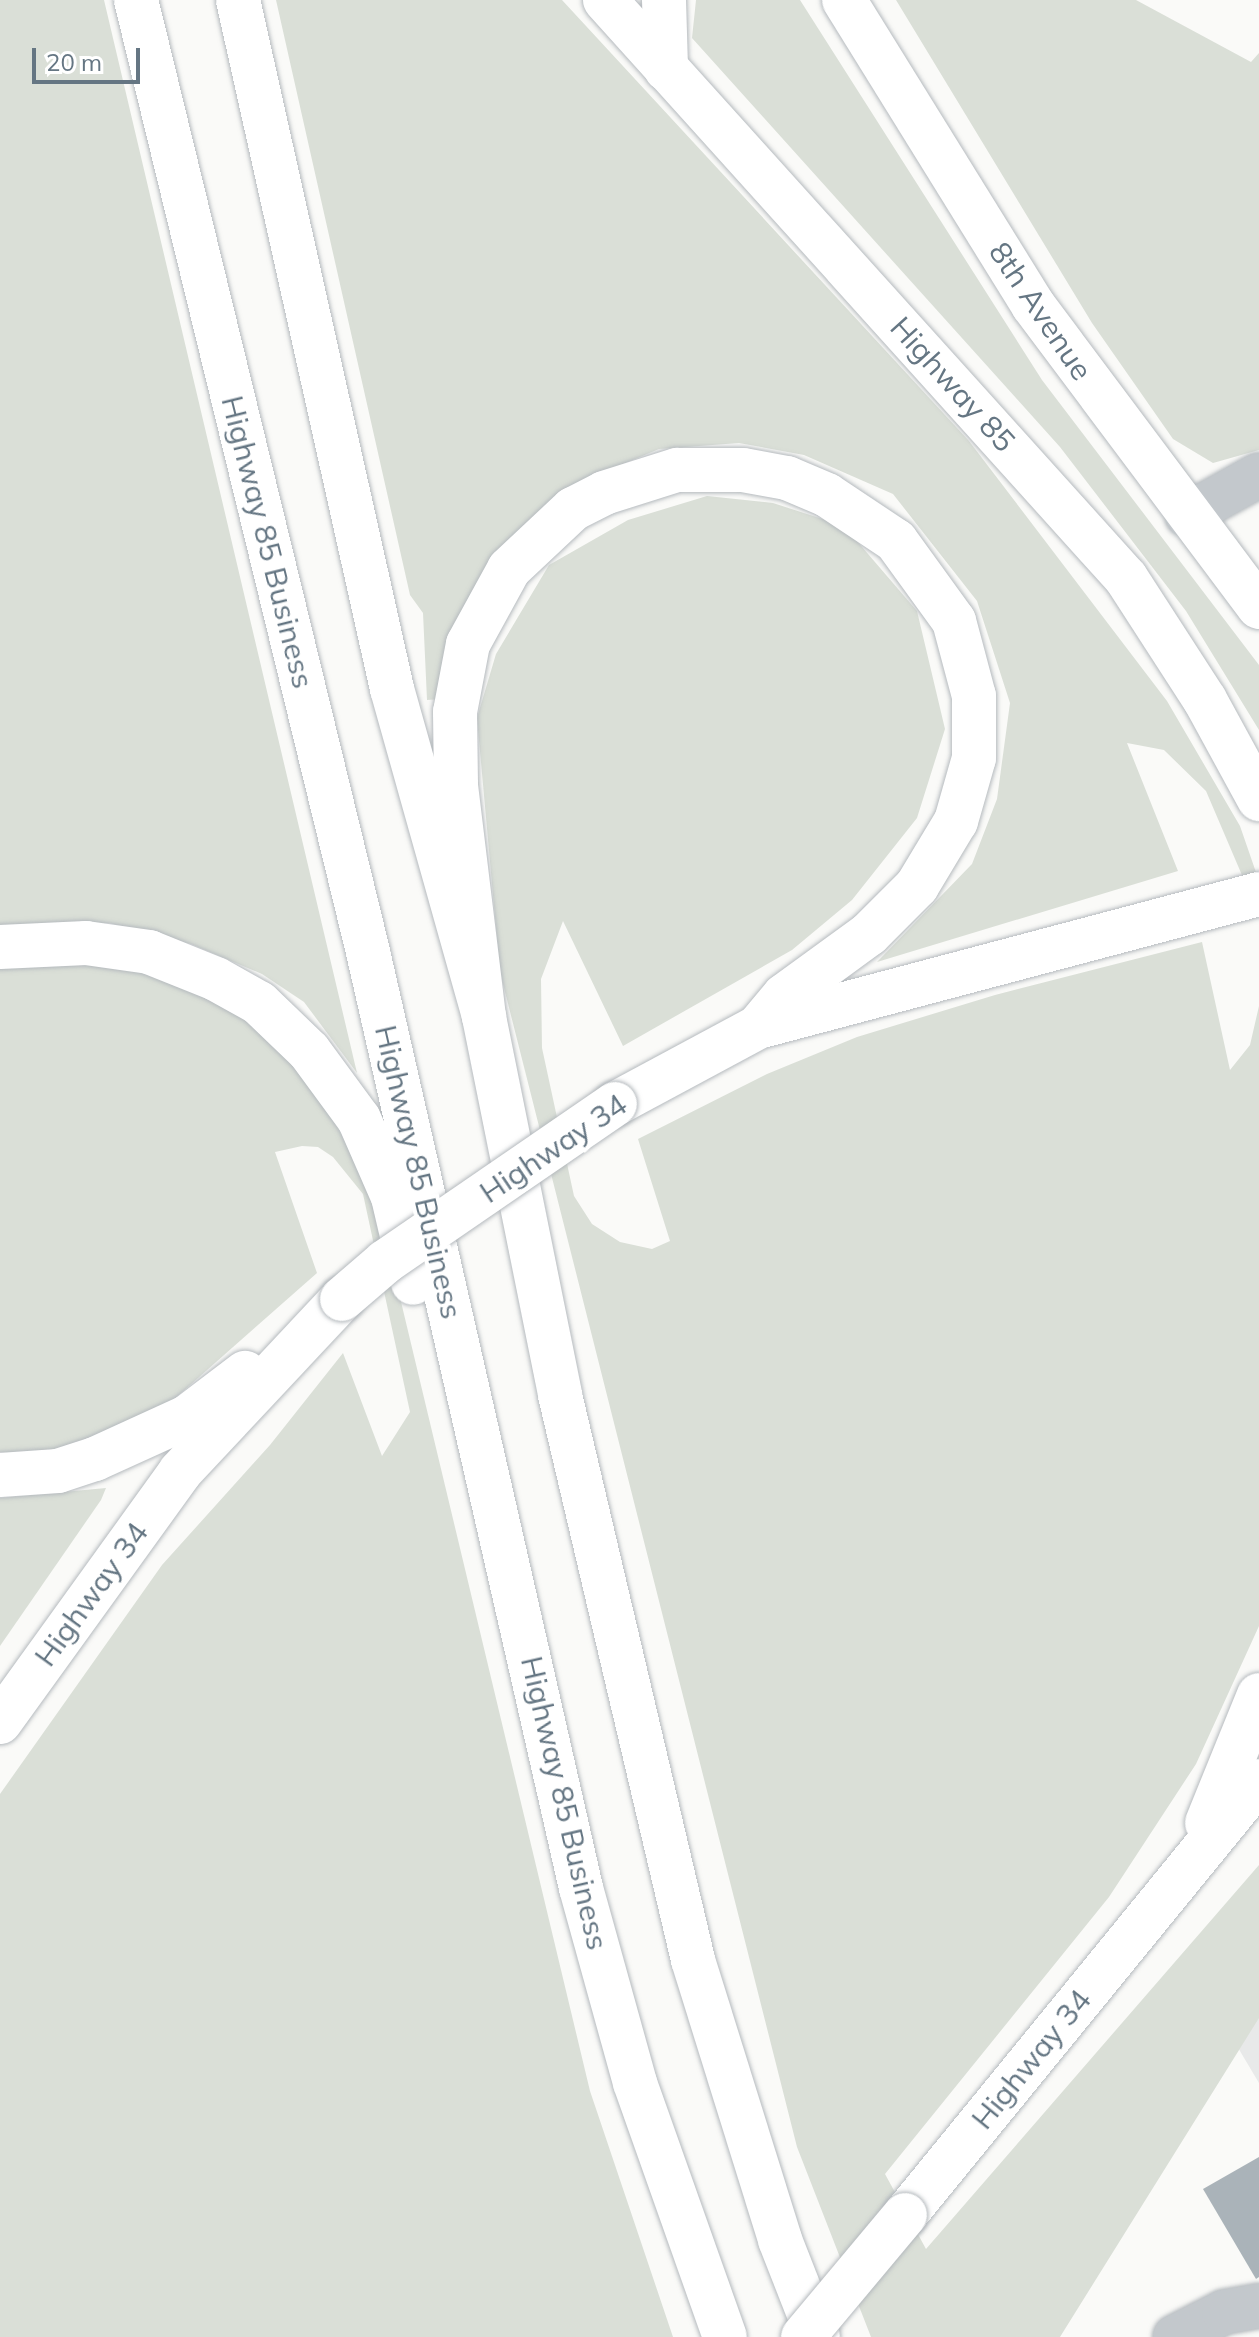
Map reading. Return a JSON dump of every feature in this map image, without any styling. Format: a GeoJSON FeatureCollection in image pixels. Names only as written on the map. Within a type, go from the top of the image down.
{"type":"FeatureCollection","features":[{"type":"Feature","properties":{"kind":"main road","name":"Highway 85 Business"},"geometry":{"type":"LineString","coordinates":[[136,0],[368,952],[581,1888],[635,2083],[725,2337]]}},
{"type":"Feature","properties":{"kind":"main road"},"geometry":{"type":"LineString","coordinates":[[238,0],[392,689],[484,1017],[560,1395],[693,1960],[780,2240],[818,2337]]}},
{"type":"Feature","properties":{"kind":"main road","name":"Highway 85"},"geometry":{"type":"LineString","coordinates":[[605,0],[1126,578],[1205,700],[1259,799]]}},
{"type":"Feature","properties":{"kind":"main road"},"geometry":{"type":"LineString","coordinates":[[664,0],[666,69]]}},
{"type":"Feature","properties":{"kind":"main road","name":"8th Avenue"},"geometry":{"type":"LineString","coordinates":[[844,0],[1033,305],[1187,515],[1259,607]]}},
{"type":"Feature","properties":{"kind":"main road"},"geometry":{"type":"LineString","coordinates":[[484,1017],[456,784],[455,712],[475,630],[509,569],[573,509],[604,493],[677,470],[743,470],[787,478],[827,495],[896,541],[954,621],[974,696],[971,770],[956,821],[917,886],[869,934],[784,996],[758,1027]]}},
{"type":"Feature","properties":{"kind":"main road","name":"Highway 34"},"geometry":{"type":"LineString","coordinates":[[0,1722],[180,1472],[342,1299],[385,1262],[615,1104],[758,1027],[878,998],[1187,911],[1259,894]]}},
{"type":"Feature","properties":{"kind":"main road"},"geometry":{"type":"LineString","coordinates":[[0,947],[86,943],[149,952],[216,979],[259,1003],[309,1051],[359,1119],[393,1197],[467,1512],[528,1646]]}},
{"type":"Feature","properties":{"kind":"main road"},"geometry":{"type":"LineString","coordinates":[[0,1475],[58,1471],[95,1459],[187,1417],[342,1299]]}},
{"type":"Feature","properties":{"kind":"main road"},"geometry":{"type":"LineString","coordinates":[[1191,1863],[1259,1695]]}},
{"type":"Feature","properties":{"kind":"main road","name":"Highway 34"},"geometry":{"type":"LineString","coordinates":[[803,2337],[1259,1781]]}},
{"type":"Feature","properties":{"kind":"lane"},"geometry":{"type":"LineString","coordinates":[[1187,515],[1259,475]]}},
{"type":"Feature","properties":{"kind":"lane"},"geometry":{"type":"LineString","coordinates":[[1175,2337],[1224,2312],[1259,2306]]}},
{"type":"Feature","properties":{"kind":"shaded area"},"geometry":{"type":"Polygon","coordinates":[[[0,0],[104,0],[357,1073],[304,1002],[262,974],[191,944],[109,923],[0,928],[0,0]]]}},
{"type":"Feature","properties":{"kind":"shaded area"},"geometry":{"type":"Polygon","coordinates":[[[276,0],[562,0],[969,441],[1167,701],[1240,826],[1259,881],[1259,915],[1206,791],[1164,750],[1127,743],[1178,871],[877,962],[972,864],[997,799],[1010,703],[977,601],[893,494],[804,455],[739,443],[659,449],[573,485],[441,699],[427,700],[423,613],[410,595],[276,0]]]}},
{"type":"Feature","properties":{"kind":"shaded area"},"geometry":{"type":"Polygon","coordinates":[[[696,0],[800,0],[1042,380],[1259,665],[1259,730],[1186,611],[1060,447],[692,38],[696,0]]]}},
{"type":"Feature","properties":{"kind":"shaded area"},"geometry":{"type":"Polygon","coordinates":[[[896,0],[1136,0],[1251,62],[1259,53],[1259,450],[1213,463],[1173,439],[1092,323],[896,0]]]}},
{"type":"Feature","properties":{"kind":"shaded area"},"geometry":{"type":"Polygon","coordinates":[[[707,496],[773,503],[844,526],[917,611],[945,729],[917,818],[852,900],[792,950],[623,1046],[563,921],[541,979],[542,1048],[574,1196],[592,1224],[620,1242],[652,1249],[670,1241],[638,1139],[767,1074],[857,1037],[995,995],[1202,942],[1230,1070],[1250,1045],[1259,1006],[1259,1626],[1196,1764],[1109,1897],[885,2174],[926,2249],[1259,1865],[1259,2018],[1060,2337],[871,2337],[797,2147],[500,972],[477,718],[496,654],[549,565],[628,520],[707,496]]]}},
{"type":"Feature","properties":{"kind":"shaded area"},"geometry":{"type":"Polygon","coordinates":[[[115,959],[239,1007],[292,1051],[374,1189],[590,2091],[673,2337],[0,2337],[0,1794],[162,1565],[270,1445],[343,1353],[382,1456],[410,1412],[363,1194],[333,1157],[318,1147],[302,1146],[275,1152],[317,1273],[155,1416],[41,1457],[0,1452],[0,965],[115,959]]]}},
{"type":"Feature","properties":{"kind":"shaded area"},"geometry":{"type":"Polygon","coordinates":[[[106,1488],[101,1500],[0,1646],[0,1498],[106,1488]]]}},
{"type":"Feature","properties":{"kind":"shaded area"},"geometry":{"type":"Polygon","coordinates":[[[1259,2003],[1259,2083],[1234,2041],[1259,2003]]]}},
{"type":"Feature","properties":{"kind":"building"},"geometry":{"type":"Polygon","coordinates":[[[1259,2157],[1259,2277],[1256,2279],[1203,2189],[1259,2157]]]}}]}
